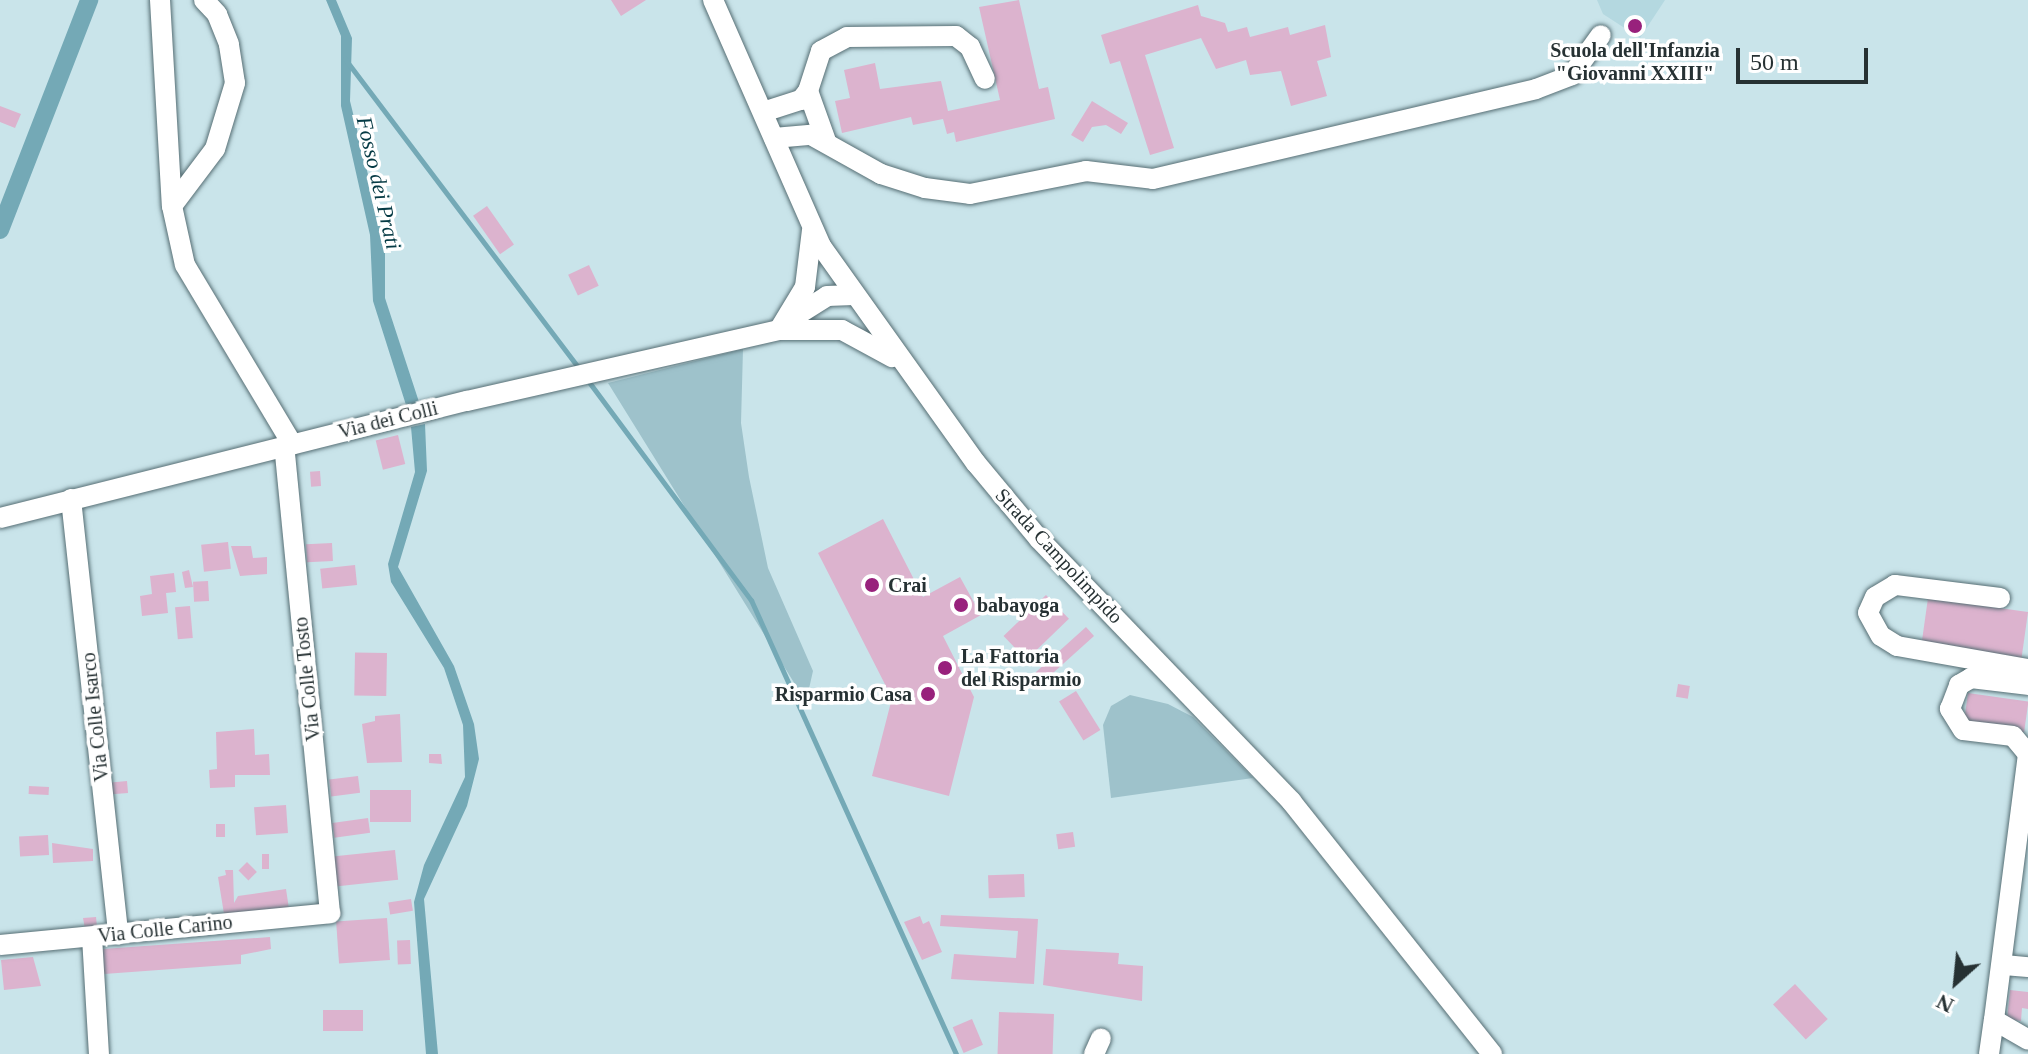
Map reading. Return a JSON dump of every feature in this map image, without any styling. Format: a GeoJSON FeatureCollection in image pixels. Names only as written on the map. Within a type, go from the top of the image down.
{"type":"FeatureCollection","features":[{"type":"Feature","properties":{"kind":"street"},"geometry":{"type":"LineString","coordinates":[[160,0],[172,206],[185,265],[288,445]]}},
{"type":"Feature","properties":{"kind":"street"},"geometry":{"type":"LineString","coordinates":[[172,206],[215,149],[235,83],[229,44],[217,14],[204,0]]}},
{"type":"Feature","properties":{"kind":"street","name":"Strada Campolimpido"},"geometry":{"type":"LineString","coordinates":[[713,0],[812,230],[905,366],[1005,501],[1284,793],[1492,1054]]}},
{"type":"Feature","properties":{"kind":"street"},"geometry":{"type":"LineString","coordinates":[[774,138],[799,132],[826,141],[881,174],[925,188],[970,194],[1086,171],[1153,179],[1536,89],[1572,75],[1601,35]]}},
{"type":"Feature","properties":{"kind":"street"},"geometry":{"type":"LineString","coordinates":[[763,112],[793,105],[808,91],[826,45],[854,36],[956,36],[970,47],[985,79]]}},
{"type":"Feature","properties":{"kind":"street"},"geometry":{"type":"LineString","coordinates":[[808,91],[826,141]]}},
{"type":"Feature","properties":{"kind":"street"},"geometry":{"type":"LineString","coordinates":[[779,330],[805,287],[812,230]]}},
{"type":"Feature","properties":{"kind":"street","name":"Via dei Colli"},"geometry":{"type":"LineString","coordinates":[[779,330],[817,300],[854,295]]}},
{"type":"Feature","properties":{"kind":"street","name":"Via dei Colli"},"geometry":{"type":"LineString","coordinates":[[0,518],[424,411],[779,330],[842,330],[905,366]]}},
{"type":"Feature","properties":{"kind":"street","name":"Via Colle Tosto"},"geometry":{"type":"LineString","coordinates":[[288,445],[330,913]]}},
{"type":"Feature","properties":{"kind":"street","name":"Via Colle Isarco"},"geometry":{"type":"LineString","coordinates":[[71,499],[118,934]]}},
{"type":"Feature","properties":{"kind":"street"},"geometry":{"type":"LineString","coordinates":[[2000,598],[1895,585],[1875,597],[1868,613],[1881,636],[1897,646],[2028,669]]}},
{"type":"Feature","properties":{"kind":"street"},"geometry":{"type":"LineString","coordinates":[[1989,1054],[2004,965],[2028,754],[2013,736],[1963,730],[1950,709],[1959,685],[1971,678],[2028,685]]}},
{"type":"Feature","properties":{"kind":"street","name":"Via Colle Carino"},"geometry":{"type":"LineString","coordinates":[[0,945],[330,913]]}},
{"type":"Feature","properties":{"kind":"street"},"geometry":{"type":"LineString","coordinates":[[92,937],[99,1054]]}},
{"type":"Feature","properties":{"kind":"street"},"geometry":{"type":"LineString","coordinates":[[2004,965],[2028,967]]}},
{"type":"Feature","properties":{"kind":"street"},"geometry":{"type":"LineString","coordinates":[[1994,1020],[2028,1040]]}},
{"type":"Feature","properties":{"kind":"shaded area"},"geometry":{"type":"Polygon","coordinates":[[[326,0],[336,0],[352,38],[350,101],[385,244],[385,298],[419,402],[406,405],[373,301],[370,235],[341,106],[341,36],[326,0]]]}},
{"type":"Feature","properties":{"kind":"shaded area","name":"Scuola dell'Infanzia \"Giovanni XXIII\""},"geometry":{"type":"Polygon","coordinates":[[[1597,0],[1665,0],[1640,38],[1603,14],[1597,0]]]}},
{"type":"Feature","properties":{"kind":"shaded area"},"geometry":{"type":"Polygon","coordinates":[[[743,349],[741,423],[749,477],[768,568],[813,671],[806,702],[608,383],[743,349]]]}},
{"type":"Feature","properties":{"kind":"shaded area"},"geometry":{"type":"Polygon","coordinates":[[[425,424],[427,471],[398,567],[454,666],[474,724],[479,759],[467,806],[424,899],[438,1054],[426,1054],[414,902],[424,865],[465,777],[463,725],[444,668],[391,582],[388,564],[415,472],[411,427],[425,424]]]}},
{"type":"Feature","properties":{"kind":"shaded area"},"geometry":{"type":"Polygon","coordinates":[[[1130,695],[1168,704],[1193,717],[1253,778],[1111,798],[1103,725],[1111,706],[1130,695]]]}},
{"type":"Feature","properties":{"kind":"building"},"geometry":{"type":"Polygon","coordinates":[[[611,0],[646,0],[621,16],[611,0]]]}},
{"type":"Feature","properties":{"kind":"building"},"geometry":{"type":"Polygon","coordinates":[[[1019,0],[1039,89],[1048,87],[1055,119],[956,142],[954,132],[947,134],[943,119],[913,125],[911,117],[842,133],[835,101],[850,98],[844,70],[875,63],[880,89],[941,81],[948,111],[1000,100],[979,7],[1019,0]]]}},
{"type":"Feature","properties":{"kind":"building"},"geometry":{"type":"Polygon","coordinates":[[[1198,5],[1201,16],[1225,23],[1228,32],[1247,27],[1250,37],[1288,27],[1290,35],[1325,25],[1331,57],[1317,61],[1327,96],[1291,106],[1281,71],[1250,75],[1246,60],[1216,69],[1201,38],[1145,55],[1174,148],[1150,155],[1120,61],[1110,64],[1101,35],[1198,5]]]}},
{"type":"Feature","properties":{"kind":"building"},"geometry":{"type":"Polygon","coordinates":[[[1092,101],[1128,123],[1121,134],[1106,125],[1092,127],[1083,142],[1071,135],[1092,101]]]}},
{"type":"Feature","properties":{"kind":"building"},"geometry":{"type":"Polygon","coordinates":[[[0,106],[21,114],[15,128],[0,122],[0,106]]]}},
{"type":"Feature","properties":{"kind":"building"},"geometry":{"type":"Polygon","coordinates":[[[487,206],[514,245],[500,254],[473,216],[487,206]]]}},
{"type":"Feature","properties":{"kind":"building"},"geometry":{"type":"Polygon","coordinates":[[[589,265],[599,286],[578,296],[568,275],[589,265]]]}},
{"type":"Feature","properties":{"kind":"building"},"geometry":{"type":"Polygon","coordinates":[[[398,435],[405,464],[383,470],[376,441],[398,435]]]}},
{"type":"Feature","properties":{"kind":"building"},"geometry":{"type":"Polygon","coordinates":[[[320,471],[321,486],[311,487],[310,472],[320,471]]]}},
{"type":"Feature","properties":{"kind":"building"},"geometry":{"type":"Polygon","coordinates":[[[883,519],[923,597],[960,577],[981,615],[943,636],[974,697],[949,796],[872,776],[892,698],[818,553],[883,519]]]}},
{"type":"Feature","properties":{"kind":"building"},"geometry":{"type":"Polygon","coordinates":[[[228,542],[231,569],[204,572],[201,545],[228,542]]]}},
{"type":"Feature","properties":{"kind":"building"},"geometry":{"type":"Polygon","coordinates":[[[332,543],[333,561],[307,562],[306,544],[332,543]]]}},
{"type":"Feature","properties":{"kind":"building"},"geometry":{"type":"Polygon","coordinates":[[[231,546],[251,546],[253,558],[267,557],[267,574],[240,576],[231,546]]]}},
{"type":"Feature","properties":{"kind":"building"},"geometry":{"type":"Polygon","coordinates":[[[355,565],[357,585],[322,589],[320,569],[355,565]]]}},
{"type":"Feature","properties":{"kind":"building"},"geometry":{"type":"Polygon","coordinates":[[[189,570],[193,587],[185,588],[182,572],[189,570]]]}},
{"type":"Feature","properties":{"kind":"building"},"geometry":{"type":"Polygon","coordinates":[[[174,573],[176,592],[166,593],[168,613],[142,616],[140,596],[152,594],[150,576],[174,573]]]}},
{"type":"Feature","properties":{"kind":"building"},"geometry":{"type":"Polygon","coordinates":[[[208,581],[209,601],[194,602],[193,582],[208,581]]]}},
{"type":"Feature","properties":{"kind":"building"},"geometry":{"type":"Polygon","coordinates":[[[1046,595],[1069,619],[1026,660],[1004,636],[1046,595]]]}},
{"type":"Feature","properties":{"kind":"building"},"geometry":{"type":"Polygon","coordinates":[[[1928,598],[2028,612],[2021,663],[1921,649],[1928,598]]]}},
{"type":"Feature","properties":{"kind":"building"},"geometry":{"type":"Polygon","coordinates":[[[190,606],[193,638],[178,639],[175,607],[190,606]]]}},
{"type":"Feature","properties":{"kind":"building"},"geometry":{"type":"Polygon","coordinates":[[[1086,627],[1094,636],[1043,681],[1035,673],[1086,627]]]}},
{"type":"Feature","properties":{"kind":"building"},"geometry":{"type":"Polygon","coordinates":[[[355,652],[387,653],[386,696],[354,695],[355,652]]]}},
{"type":"Feature","properties":{"kind":"building"},"geometry":{"type":"Polygon","coordinates":[[[1678,684],[1690,686],[1688,699],[1676,697],[1678,684]]]}},
{"type":"Feature","properties":{"kind":"building"},"geometry":{"type":"Polygon","coordinates":[[[1076,691],[1100,730],[1083,741],[1059,702],[1076,691]]]}},
{"type":"Feature","properties":{"kind":"building"},"geometry":{"type":"Polygon","coordinates":[[[1968,693],[2028,701],[2024,732],[1964,724],[1968,693]]]}},
{"type":"Feature","properties":{"kind":"building"},"geometry":{"type":"Polygon","coordinates":[[[400,714],[402,762],[367,763],[362,724],[375,721],[375,716],[400,714]]]}},
{"type":"Feature","properties":{"kind":"building"},"geometry":{"type":"Polygon","coordinates":[[[254,729],[255,755],[269,754],[270,775],[235,775],[235,787],[210,788],[209,770],[217,769],[216,732],[254,729]]]}},
{"type":"Feature","properties":{"kind":"building"},"geometry":{"type":"Polygon","coordinates":[[[429,754],[441,754],[442,764],[429,763],[429,754]]]}},
{"type":"Feature","properties":{"kind":"building"},"geometry":{"type":"Polygon","coordinates":[[[358,776],[360,793],[331,796],[329,780],[358,776]]]}},
{"type":"Feature","properties":{"kind":"building"},"geometry":{"type":"Polygon","coordinates":[[[127,781],[128,793],[112,794],[111,782],[127,781]]]}},
{"type":"Feature","properties":{"kind":"building"},"geometry":{"type":"Polygon","coordinates":[[[29,786],[49,787],[49,795],[29,794],[29,786]]]}},
{"type":"Feature","properties":{"kind":"building"},"geometry":{"type":"Polygon","coordinates":[[[370,790],[411,790],[411,822],[370,822],[370,790]]]}},
{"type":"Feature","properties":{"kind":"building"},"geometry":{"type":"Polygon","coordinates":[[[286,805],[288,833],[256,835],[254,807],[286,805]]]}},
{"type":"Feature","properties":{"kind":"building"},"geometry":{"type":"Polygon","coordinates":[[[368,818],[370,833],[334,838],[332,823],[368,818]]]}},
{"type":"Feature","properties":{"kind":"building"},"geometry":{"type":"Polygon","coordinates":[[[216,824],[225,824],[225,837],[216,837],[216,824]]]}},
{"type":"Feature","properties":{"kind":"building"},"geometry":{"type":"Polygon","coordinates":[[[1073,832],[1075,847],[1058,849],[1056,834],[1073,832]]]}},
{"type":"Feature","properties":{"kind":"building"},"geometry":{"type":"Polygon","coordinates":[[[48,835],[49,855],[20,856],[19,837],[48,835]]]}},
{"type":"Feature","properties":{"kind":"building"},"geometry":{"type":"Polygon","coordinates":[[[52,843],[93,849],[93,861],[53,863],[52,843]]]}},
{"type":"Feature","properties":{"kind":"building"},"geometry":{"type":"Polygon","coordinates":[[[395,850],[398,880],[335,886],[332,857],[395,850]]]}},
{"type":"Feature","properties":{"kind":"building"},"geometry":{"type":"Polygon","coordinates":[[[262,854],[269,854],[269,869],[262,869],[262,854]]]}},
{"type":"Feature","properties":{"kind":"building"},"geometry":{"type":"Polygon","coordinates":[[[247,862],[257,872],[248,880],[239,870],[247,862]]]}},
{"type":"Feature","properties":{"kind":"building"},"geometry":{"type":"Polygon","coordinates":[[[225,870],[233,870],[234,903],[238,896],[286,889],[289,909],[224,914],[218,877],[226,875],[225,870]]]}},
{"type":"Feature","properties":{"kind":"building"},"geometry":{"type":"Polygon","coordinates":[[[1024,874],[1025,897],[989,898],[988,875],[1024,874]]]}},
{"type":"Feature","properties":{"kind":"building"},"geometry":{"type":"Polygon","coordinates":[[[411,899],[413,911],[390,914],[388,903],[411,899]]]}},
{"type":"Feature","properties":{"kind":"building"},"geometry":{"type":"Polygon","coordinates":[[[941,915],[1038,919],[1034,984],[951,979],[954,954],[1016,958],[1018,931],[940,926],[941,915]]]}},
{"type":"Feature","properties":{"kind":"building"},"geometry":{"type":"Polygon","coordinates":[[[920,916],[923,924],[929,921],[942,952],[922,960],[904,922],[920,916]]]}},
{"type":"Feature","properties":{"kind":"building"},"geometry":{"type":"Polygon","coordinates":[[[96,917],[97,927],[85,929],[83,918],[96,917]]]}},
{"type":"Feature","properties":{"kind":"building"},"geometry":{"type":"Polygon","coordinates":[[[387,918],[390,960],[339,963],[336,922],[387,918]]]}},
{"type":"Feature","properties":{"kind":"building"},"geometry":{"type":"Polygon","coordinates":[[[270,937],[271,949],[241,955],[241,964],[104,974],[103,949],[270,937]]]}},
{"type":"Feature","properties":{"kind":"building"},"geometry":{"type":"Polygon","coordinates":[[[397,940],[410,940],[411,964],[398,964],[397,940]]]}},
{"type":"Feature","properties":{"kind":"building"},"geometry":{"type":"Polygon","coordinates":[[[1046,949],[1119,953],[1118,964],[1143,966],[1142,1001],[1043,985],[1046,949]]]}},
{"type":"Feature","properties":{"kind":"building"},"geometry":{"type":"Polygon","coordinates":[[[33,957],[41,986],[4,990],[1,960],[33,957]]]}},
{"type":"Feature","properties":{"kind":"building"},"geometry":{"type":"Polygon","coordinates":[[[1795,984],[1828,1019],[1806,1040],[1773,1004],[1795,984]]]}},
{"type":"Feature","properties":{"kind":"building"},"geometry":{"type":"Polygon","coordinates":[[[2010,990],[2028,992],[2028,1009],[2022,1008],[2021,1021],[2007,1019],[2010,990]]]}},
{"type":"Feature","properties":{"kind":"building"},"geometry":{"type":"Polygon","coordinates":[[[323,1010],[363,1010],[363,1031],[323,1031],[323,1010]]]}},
{"type":"Feature","properties":{"kind":"building"},"geometry":{"type":"Polygon","coordinates":[[[999,1012],[1054,1014],[1053,1054],[998,1054],[999,1012]]]}},
{"type":"Feature","properties":{"kind":"building"},"geometry":{"type":"Polygon","coordinates":[[[972,1019],[983,1045],[964,1053],[953,1027],[972,1019]]]}},
{"type":"Feature","properties":{"kind":"waterway"},"geometry":{"type":"LineString","coordinates":[[0,230],[89,0]]}},
{"type":"Feature","properties":{"kind":"waterway","name":"Fosso dei Prati"},"geometry":{"type":"LineString","coordinates":[[345,59],[580,370]]}},
{"type":"Feature","properties":{"kind":"waterway"},"geometry":{"type":"LineString","coordinates":[[586,378],[751,600],[956,1054]]}},
{"type":"Feature","properties":{"kind":"place","name":"Scuola dell'Infanzia \"Giovanni XXIII\""},"geometry":{"type":"Point","coordinates":[1635,26]}},
{"type":"Feature","properties":{"kind":"place","name":"Crai"},"geometry":{"type":"Point","coordinates":[872,585]}},
{"type":"Feature","properties":{"kind":"place","name":"babayoga"},"geometry":{"type":"Point","coordinates":[961,605]}},
{"type":"Feature","properties":{"kind":"place","name":"La Fattoria del Risparmio"},"geometry":{"type":"Point","coordinates":[945,668]}},
{"type":"Feature","properties":{"kind":"place","name":"Risparmio Casa"},"geometry":{"type":"Point","coordinates":[928,694]}}]}
